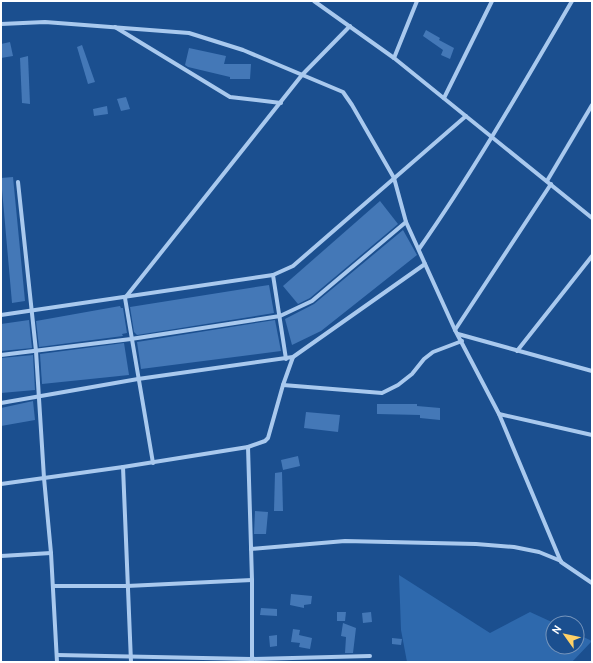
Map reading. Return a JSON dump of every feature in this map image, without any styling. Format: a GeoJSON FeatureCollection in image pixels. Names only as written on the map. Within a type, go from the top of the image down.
{"type":"FeatureCollection","features":[{"type":"Feature","properties":{"kind":"street"},"geometry":{"type":"LineString","coordinates":[[314,1],[394,58],[592,218]]}},
{"type":"Feature","properties":{"kind":"street"},"geometry":{"type":"LineString","coordinates":[[394,58],[417,1]]}},
{"type":"Feature","properties":{"kind":"street"},"geometry":{"type":"LineString","coordinates":[[444,98],[492,1]]}},
{"type":"Feature","properties":{"kind":"street"},"geometry":{"type":"LineString","coordinates":[[419,249],[456,196],[493,137],[572,1]]}},
{"type":"Feature","properties":{"kind":"street"},"geometry":{"type":"LineString","coordinates":[[1,24],[45,22],[113,26],[188,33],[243,50],[343,92],[394,178],[406,222],[457,332],[499,414],[561,562]]}},
{"type":"Feature","properties":{"kind":"street"},"geometry":{"type":"LineString","coordinates":[[113,26],[230,97],[281,103]]}},
{"type":"Feature","properties":{"kind":"street"},"geometry":{"type":"LineString","coordinates":[[153,462],[124,298],[302,75],[350,26]]}},
{"type":"Feature","properties":{"kind":"street"},"geometry":{"type":"LineString","coordinates":[[457,332],[549,182],[592,105]]}},
{"type":"Feature","properties":{"kind":"street"},"geometry":{"type":"LineString","coordinates":[[1,315],[273,275],[293,266],[466,116]]}},
{"type":"Feature","properties":{"kind":"street"},"geometry":{"type":"LineString","coordinates":[[18,182],[36,351],[44,478],[51,553],[57,662]]}},
{"type":"Feature","properties":{"kind":"street"},"geometry":{"type":"LineString","coordinates":[[1,355],[131,339],[280,316],[312,301],[406,222]]}},
{"type":"Feature","properties":{"kind":"street"},"geometry":{"type":"LineString","coordinates":[[517,351],[592,256]]}},
{"type":"Feature","properties":{"kind":"street"},"geometry":{"type":"LineString","coordinates":[[1,403],[138,379],[293,357],[425,264]]}},
{"type":"Feature","properties":{"kind":"street"},"geometry":{"type":"LineString","coordinates":[[273,275],[286,359]]}},
{"type":"Feature","properties":{"kind":"street"},"geometry":{"type":"LineString","coordinates":[[457,332],[517,351],[592,371]]}},
{"type":"Feature","properties":{"kind":"street"},"geometry":{"type":"LineString","coordinates":[[283,385],[382,393],[412,374],[424,359],[433,352],[462,341]]}},
{"type":"Feature","properties":{"kind":"street"},"geometry":{"type":"LineString","coordinates":[[1,484],[123,467],[248,447],[268,438],[283,385],[293,357]]}},
{"type":"Feature","properties":{"kind":"street"},"geometry":{"type":"LineString","coordinates":[[499,414],[592,435]]}},
{"type":"Feature","properties":{"kind":"street"},"geometry":{"type":"LineString","coordinates":[[248,447],[252,580],[251,661]]}},
{"type":"Feature","properties":{"kind":"street"},"geometry":{"type":"LineString","coordinates":[[123,467],[131,662]]}},
{"type":"Feature","properties":{"kind":"street"},"geometry":{"type":"LineString","coordinates":[[251,549],[345,541],[476,544],[521,548],[540,552],[561,562],[592,583]]}},
{"type":"Feature","properties":{"kind":"street"},"geometry":{"type":"LineString","coordinates":[[1,556],[51,553]]}},
{"type":"Feature","properties":{"kind":"street"},"geometry":{"type":"LineString","coordinates":[[53,586],[127,586],[252,580]]}},
{"type":"Feature","properties":{"kind":"street"},"geometry":{"type":"LineString","coordinates":[[57,655],[131,656],[251,661],[370,656]]}},
{"type":"Feature","properties":{"kind":"shaded area"},"geometry":{"type":"Polygon","coordinates":[[[399,575],[490,633],[530,612],[545,619],[545,655],[579,655],[572,662],[407,662],[401,630],[399,575]]]}},
{"type":"Feature","properties":{"kind":"shaded area"},"geometry":{"type":"Polygon","coordinates":[[[585,638],[592,641],[585,648],[585,638]]]}},
{"type":"Feature","properties":{"kind":"building"},"geometry":{"type":"Polygon","coordinates":[[[426,30],[440,38],[439,40],[454,48],[450,59],[441,55],[443,50],[423,36],[426,30]]]}},
{"type":"Feature","properties":{"kind":"building"},"geometry":{"type":"Polygon","coordinates":[[[10,42],[13,56],[1,58],[1,44],[10,42]]]}},
{"type":"Feature","properties":{"kind":"building"},"geometry":{"type":"Polygon","coordinates":[[[82,45],[95,82],[88,84],[77,47],[82,45]]]}},
{"type":"Feature","properties":{"kind":"building"},"geometry":{"type":"Polygon","coordinates":[[[189,48],[226,56],[224,64],[251,64],[250,79],[230,79],[230,77],[188,67],[185,65],[189,48]]]}},
{"type":"Feature","properties":{"kind":"building"},"geometry":{"type":"Polygon","coordinates":[[[28,56],[30,104],[22,103],[20,58],[28,56]]]}},
{"type":"Feature","properties":{"kind":"building"},"geometry":{"type":"Polygon","coordinates":[[[126,97],[130,109],[121,111],[117,99],[126,97]]]}},
{"type":"Feature","properties":{"kind":"building"},"geometry":{"type":"Polygon","coordinates":[[[107,106],[108,114],[94,116],[93,109],[107,106]]]}},
{"type":"Feature","properties":{"kind":"building"},"geometry":{"type":"Polygon","coordinates":[[[13,177],[25,301],[12,303],[1,178],[13,177]]]}},
{"type":"Feature","properties":{"kind":"building"},"geometry":{"type":"Polygon","coordinates":[[[380,201],[398,224],[310,298],[298,304],[283,286],[380,201]]]}},
{"type":"Feature","properties":{"kind":"building"},"geometry":{"type":"Polygon","coordinates":[[[403,230],[417,255],[321,331],[292,345],[285,319],[314,304],[403,230]]]}},
{"type":"Feature","properties":{"kind":"building"},"geometry":{"type":"Polygon","coordinates":[[[269,285],[274,313],[137,335],[134,332],[130,307],[269,285]]]}},
{"type":"Feature","properties":{"kind":"building"},"geometry":{"type":"Polygon","coordinates":[[[120,306],[123,308],[127,333],[122,334],[123,336],[39,347],[36,321],[120,306]]]}},
{"type":"Feature","properties":{"kind":"building"},"geometry":{"type":"Polygon","coordinates":[[[29,320],[32,348],[1,351],[1,324],[29,320]]]}},
{"type":"Feature","properties":{"kind":"building"},"geometry":{"type":"Polygon","coordinates":[[[275,320],[281,351],[141,369],[137,342],[275,320]]]}},
{"type":"Feature","properties":{"kind":"building"},"geometry":{"type":"Polygon","coordinates":[[[124,343],[129,375],[42,384],[40,354],[124,343]]]}},
{"type":"Feature","properties":{"kind":"building"},"geometry":{"type":"Polygon","coordinates":[[[33,355],[35,390],[1,393],[1,358],[33,355]]]}},
{"type":"Feature","properties":{"kind":"building"},"geometry":{"type":"Polygon","coordinates":[[[33,401],[35,420],[1,426],[1,408],[33,401]]]}},
{"type":"Feature","properties":{"kind":"building"},"geometry":{"type":"Polygon","coordinates":[[[377,404],[417,404],[417,406],[440,408],[440,420],[420,418],[420,415],[377,414],[377,404]]]}},
{"type":"Feature","properties":{"kind":"building"},"geometry":{"type":"Polygon","coordinates":[[[306,412],[340,415],[338,432],[304,428],[306,412]]]}},
{"type":"Feature","properties":{"kind":"building"},"geometry":{"type":"Polygon","coordinates":[[[298,456],[300,466],[283,470],[281,460],[298,456]]]}},
{"type":"Feature","properties":{"kind":"building"},"geometry":{"type":"Polygon","coordinates":[[[282,472],[283,511],[274,511],[275,473],[282,472]]]}},
{"type":"Feature","properties":{"kind":"building"},"geometry":{"type":"Polygon","coordinates":[[[255,511],[268,512],[266,534],[254,534],[255,511]]]}},
{"type":"Feature","properties":{"kind":"building"},"geometry":{"type":"Polygon","coordinates":[[[291,594],[312,596],[311,604],[304,605],[304,608],[290,605],[291,594]]]}},
{"type":"Feature","properties":{"kind":"building"},"geometry":{"type":"Polygon","coordinates":[[[261,608],[277,609],[277,616],[260,615],[261,608]]]}},
{"type":"Feature","properties":{"kind":"building"},"geometry":{"type":"Polygon","coordinates":[[[337,612],[346,612],[345,621],[337,621],[337,612]]]}},
{"type":"Feature","properties":{"kind":"building"},"geometry":{"type":"Polygon","coordinates":[[[371,612],[372,622],[363,623],[362,613],[371,612]]]}},
{"type":"Feature","properties":{"kind":"building"},"geometry":{"type":"Polygon","coordinates":[[[343,623],[356,628],[353,653],[345,653],[346,637],[341,636],[343,623]]]}},
{"type":"Feature","properties":{"kind":"building"},"geometry":{"type":"Polygon","coordinates":[[[293,629],[300,630],[299,635],[312,638],[310,649],[299,647],[300,643],[291,642],[293,629]]]}},
{"type":"Feature","properties":{"kind":"building"},"geometry":{"type":"Polygon","coordinates":[[[277,635],[277,646],[270,647],[269,636],[277,635]]]}},
{"type":"Feature","properties":{"kind":"building"},"geometry":{"type":"Polygon","coordinates":[[[392,638],[402,639],[401,645],[392,644],[392,638]]]}}]}
